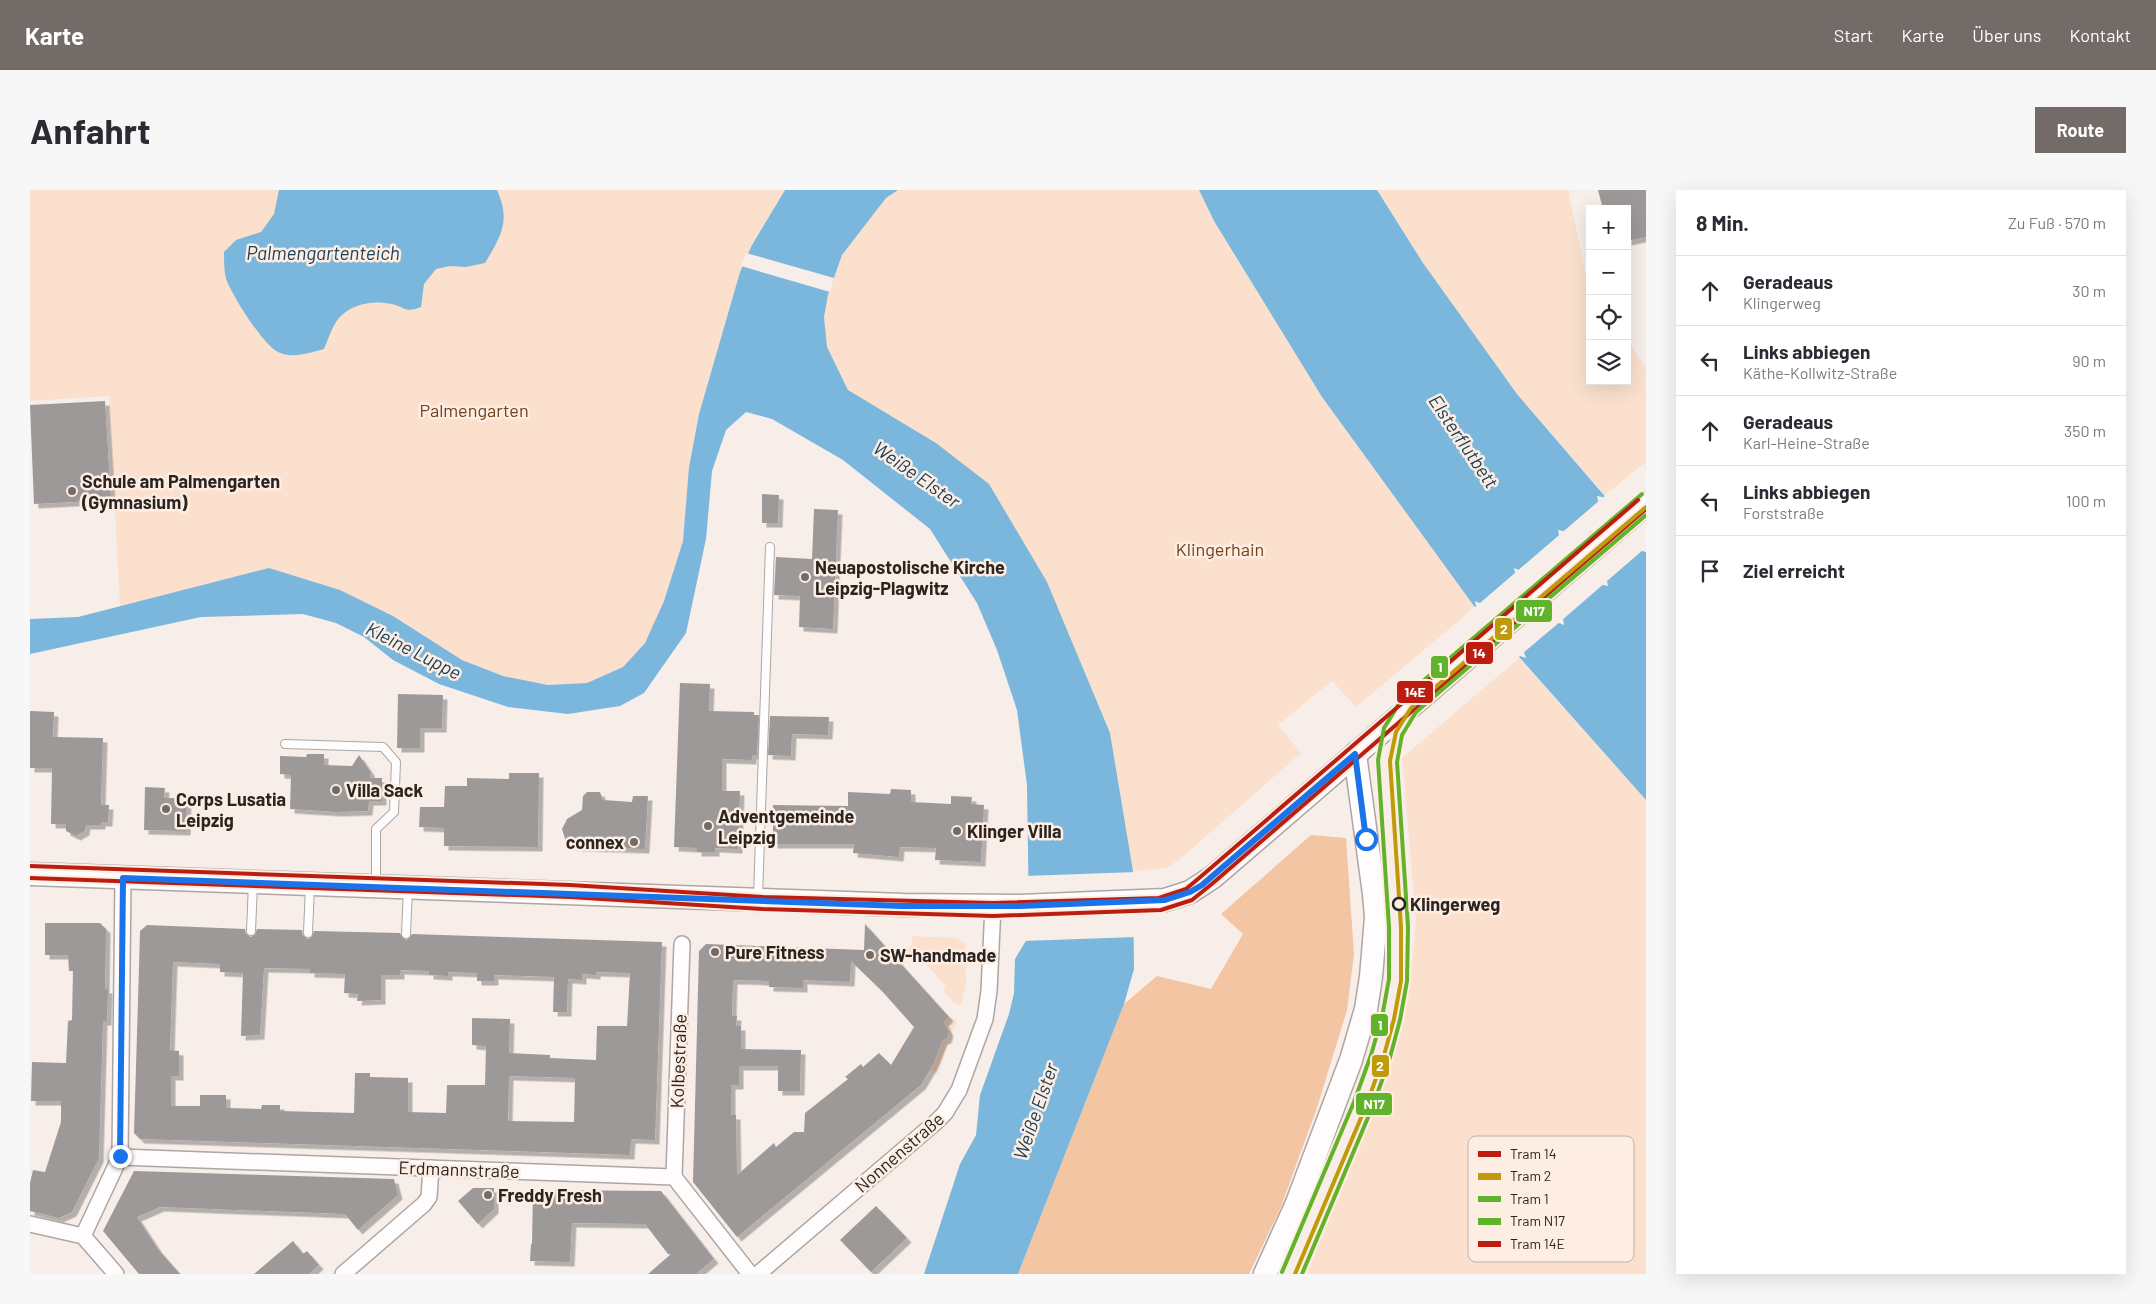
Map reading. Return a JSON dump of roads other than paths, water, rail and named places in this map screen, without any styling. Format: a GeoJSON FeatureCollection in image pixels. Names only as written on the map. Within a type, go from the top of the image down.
{"type":"FeatureCollection","features":[{"type":"Feature","properties":{"kind":"main road"},"geometry":{"type":"LineString","coordinates":[[30,874],[902,906],[1020,906],[1144,901],[1176,897],[1202,885],[1645,505]]}},
{"type":"Feature","properties":{"kind":"main road"},"geometry":{"type":"LineString","coordinates":[[1265,1274],[1297,1203],[1351,1060],[1366,1008],[1371,977],[1376,917],[1355,754]]}},
{"type":"Feature","properties":{"kind":"street"},"geometry":{"type":"LineString","coordinates":[[83,1236],[120,1156],[123,878]]}},
{"type":"Feature","properties":{"kind":"street","name":"Nonnenstraße"},"geometry":{"type":"LineString","coordinates":[[758,1274],[936,1122],[953,1101],[985,1019],[989,990],[993,906]]}},
{"type":"Feature","properties":{"kind":"street","name":"Kolbestraße"},"geometry":{"type":"LineString","coordinates":[[674,1177],[682,944]]}},
{"type":"Feature","properties":{"kind":"street","name":"Erdmannstraße"},"geometry":{"type":"LineString","coordinates":[[120,1156],[674,1177]]}},
{"type":"Feature","properties":{"kind":"street"},"geometry":{"type":"LineString","coordinates":[[343,1274],[424,1204],[429,1197],[431,1168]]}},
{"type":"Feature","properties":{"kind":"street"},"geometry":{"type":"LineString","coordinates":[[674,1177],[750,1274]]}},
{"type":"Feature","properties":{"kind":"street"},"geometry":{"type":"LineString","coordinates":[[30,1224],[83,1236],[116,1274]]}},
{"type":"Feature","properties":{"kind":"lane"},"geometry":{"type":"LineString","coordinates":[[758,900],[770,547]]}},
{"type":"Feature","properties":{"kind":"lane"},"geometry":{"type":"LineString","coordinates":[[285,744],[383,746],[396,762],[394,812],[376,829],[376,887]]}},
{"type":"Feature","properties":{"kind":"lane"},"geometry":{"type":"LineString","coordinates":[[251,931],[253,882]]}},
{"type":"Feature","properties":{"kind":"lane"},"geometry":{"type":"LineString","coordinates":[[308,933],[310,884]]}},
{"type":"Feature","properties":{"kind":"lane"},"geometry":{"type":"LineString","coordinates":[[406,934],[408,888]]}},
{"type":"Feature","properties":{"kind":"water","name":"Palmengartenteich"},"geometry":{"type":"Polygon","coordinates":[[[279,190],[497,190],[504,220],[500,236],[485,263],[466,267],[450,266],[436,269],[424,284],[421,307],[409,310],[392,304],[378,302],[357,306],[339,318],[332,329],[324,349],[301,355],[289,355],[278,352],[264,340],[229,286],[224,266],[224,252],[236,240],[261,232],[274,214],[279,190]]]}},
{"type":"Feature","properties":{"kind":"water"},"geometry":{"type":"Polygon","coordinates":[[[785,190],[898,190],[886,198],[842,255],[828,295],[824,317],[827,347],[848,390],[936,443],[989,484],[1047,582],[1110,733],[1133,871],[1134,969],[1124,1004],[1018,1274],[924,1274],[960,1164],[976,1135],[980,1095],[1009,1014],[1014,993],[1015,959],[1027,939],[1029,921],[1027,785],[1017,710],[997,650],[977,603],[930,529],[843,460],[772,419],[746,412],[726,430],[712,471],[706,539],[686,633],[644,693],[620,706],[568,714],[508,707],[439,684],[393,660],[364,637],[336,623],[303,614],[201,617],[30,654],[30,619],[78,617],[269,568],[340,590],[393,616],[462,660],[503,676],[548,685],[587,683],[623,667],[645,643],[664,601],[683,541],[689,467],[699,414],[740,272],[752,245],[785,190]]]}},
{"type":"Feature","properties":{"kind":"water","name":"Elsterflutbett"},"geometry":{"type":"Polygon","coordinates":[[[1199,190],[1377,190],[1423,263],[1517,394],[1646,544],[1602,497],[1597,496],[1598,501],[1642,551],[1646,552],[1646,800],[1474,606],[1322,397],[1214,221],[1199,190]],[[1558,530],[1559,535],[1603,585],[1608,586],[1607,581],[1563,531],[1558,530]],[[1514,568],[1515,573],[1559,623],[1564,625],[1563,619],[1519,570],[1514,568]],[[1475,601],[1476,606],[1520,656],[1526,658],[1524,652],[1480,603],[1475,601]]]}},
{"type":"Feature","properties":{"kind":"tram line","name":"1"},"geometry":{"type":"LineString","coordinates":[[1282,1272],[1354,1102],[1382,1017],[1389,979],[1389,927],[1378,760],[1384,728],[1402,699],[1642,494]]}},
{"type":"Feature","properties":{"kind":"tram line","name":"14E"},"geometry":{"type":"LineString","coordinates":[[30,866],[570,885],[763,897],[993,903],[1159,898],[1186,889],[1638,500]]}},
{"type":"Feature","properties":{"kind":"tram line","name":"2"},"geometry":{"type":"LineString","coordinates":[[1295,1274],[1366,1106],[1383,1059],[1394,1019],[1401,981],[1401,927],[1390,761],[1396,732],[1411,708],[1646,507]]}},
{"type":"Feature","properties":{"kind":"tram line","name":"14"},"geometry":{"type":"LineString","coordinates":[[30,878],[570,897],[762,909],[993,916],[1161,910],[1192,900],[1213,883],[1646,509]]}},
{"type":"Feature","properties":{"kind":"tram line","name":"N17"},"geometry":{"type":"LineString","coordinates":[[1302,1274],[1372,1108],[1389,1061],[1400,1020],[1407,981],[1408,927],[1397,762],[1402,735],[1416,712],[1646,515]]}},
{"type":"Feature","properties":{"kind":"place","name":"Schule am Palmengarten (Gymnasium)"},"geometry":{"type":"Point","coordinates":[72,491]}},
{"type":"Feature","properties":{"kind":"place","name":"Neuapostolische Kirche Leipzig-Plagwitz"},"geometry":{"type":"Point","coordinates":[805,577]}},
{"type":"Feature","properties":{"kind":"place","name":"Villa Sack"},"geometry":{"type":"Point","coordinates":[336,790]}},
{"type":"Feature","properties":{"kind":"place","name":"Corps Lusatia Leipzig"},"geometry":{"type":"Point","coordinates":[166,809]}},
{"type":"Feature","properties":{"kind":"place","name":"Adventgemeinde Leipzig"},"geometry":{"type":"Point","coordinates":[708,826]}},
{"type":"Feature","properties":{"kind":"place","name":"Klinger Villa"},"geometry":{"type":"Point","coordinates":[957,831]}},
{"type":"Feature","properties":{"kind":"place","name":"connex"},"geometry":{"type":"Point","coordinates":[634,842]}},
{"type":"Feature","properties":{"kind":"place","name":"Klingerweg"},"geometry":{"type":"Point","coordinates":[1399,904]}},
{"type":"Feature","properties":{"kind":"place","name":"Pure Fitness"},"geometry":{"type":"Point","coordinates":[715,952]}},
{"type":"Feature","properties":{"kind":"place","name":"SW-handmade"},"geometry":{"type":"Point","coordinates":[870,955]}},
{"type":"Feature","properties":{"kind":"place","name":"Freddy Fresh"},"geometry":{"type":"Point","coordinates":[488,1195]}},
{"type":"Feature","properties":{"kind":"park label","name":"Palmengarten"},"geometry":{"type":"Point","coordinates":[474,410]}},
{"type":"Feature","properties":{"kind":"park label","name":"Klingerhain"},"geometry":{"type":"Point","coordinates":[1220,549]}},
{"type":"Feature","properties":{"kind":"water label","name":"Weiße Elster"},"geometry":{"type":"Point","coordinates":[917,474]}},
{"type":"Feature","properties":{"kind":"water label","name":"Kleine Luppe"},"geometry":{"type":"Point","coordinates":[414,650]}},
{"type":"Feature","properties":{"kind":"water label","name":"Weiße Elster"},"geometry":{"type":"Point","coordinates":[1035,1111]}}]}
